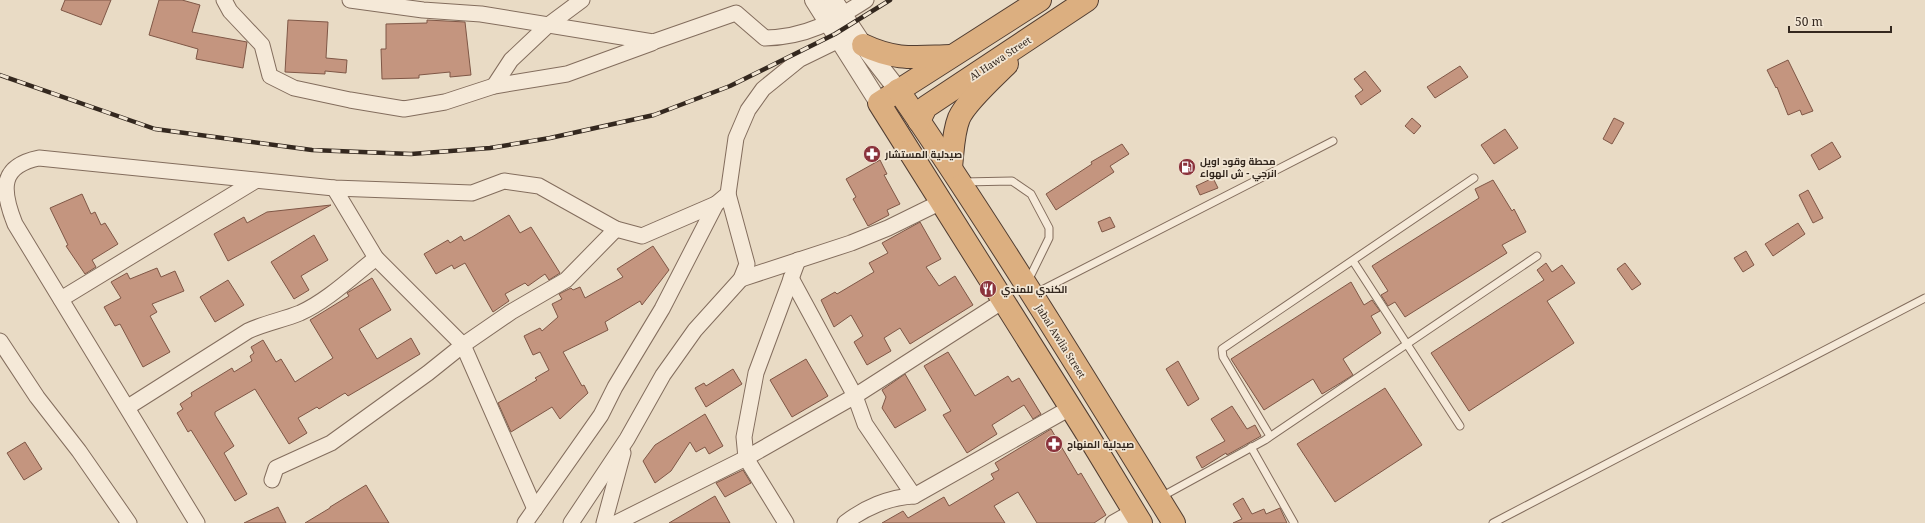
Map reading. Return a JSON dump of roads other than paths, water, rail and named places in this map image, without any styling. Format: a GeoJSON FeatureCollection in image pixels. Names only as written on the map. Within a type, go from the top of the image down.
{"type":"FeatureCollection","features":[{"type":"Feature","properties":{"kind":"highway"},"geometry":{"type":"LineString","coordinates":[[1040,0],[880,103],[1137,517]]}},
{"type":"Feature","properties":{"kind":"highway","name":"Al Hawa Street"},"geometry":{"type":"LineString","coordinates":[[919,121],[926,106],[1033,37],[1087,0]]}},
{"type":"Feature","properties":{"kind":"highway"},"geometry":{"type":"LineString","coordinates":[[955,174],[955,133],[960,116],[968,105],[1033,37]]}},
{"type":"Feature","properties":{"kind":"highway"},"geometry":{"type":"LineString","coordinates":[[863,45],[881,54],[901,58],[952,56]]}},
{"type":"Feature","properties":{"kind":"highway","name":"Jabal Awlia Street"},"geometry":{"type":"LineString","coordinates":[[898,90],[955,174],[1029,289],[1174,523]]}},
{"type":"Feature","properties":{"kind":"highway"},"geometry":{"type":"LineString","coordinates":[[898,132],[919,121]]}},
{"type":"Feature","properties":{"kind":"street"},"geometry":{"type":"LineString","coordinates":[[224,0],[230,11],[262,45],[270,76],[294,88],[350,100],[404,109],[444,102],[494,86],[567,74],[653,42],[734,6],[765,38],[787,38],[835,20],[866,0]]}},
{"type":"Feature","properties":{"kind":"street"},"geometry":{"type":"LineString","coordinates":[[350,0],[423,10],[481,14],[547,26],[653,42]]}},
{"type":"Feature","properties":{"kind":"street"},"geometry":{"type":"LineString","coordinates":[[494,86],[510,60],[547,26],[582,0]]}},
{"type":"Feature","properties":{"kind":"street"},"geometry":{"type":"LineString","coordinates":[[814,0],[863,45],[898,90]]}},
{"type":"Feature","properties":{"kind":"street"},"geometry":{"type":"LineString","coordinates":[[833,0],[839,40],[880,103]]}},
{"type":"Feature","properties":{"kind":"street"},"geometry":{"type":"LineString","coordinates":[[571,523],[627,439],[663,375],[695,330],[741,279],[747,264],[728,194],[736,138],[748,110],[763,89],[800,59],[839,40]]}},
{"type":"Feature","properties":{"kind":"street"},"geometry":{"type":"LineString","coordinates":[[197,523],[15,224],[5,200],[4,182],[9,169],[22,161],[39,158],[334,188],[472,193],[504,181],[539,186],[616,228],[642,236],[716,204],[728,194]]}},
{"type":"Feature","properties":{"kind":"street"},"geometry":{"type":"LineString","coordinates":[[61,299],[255,181]]}},
{"type":"Feature","properties":{"kind":"street"},"geometry":{"type":"LineString","coordinates":[[334,188],[376,258],[463,345],[535,509]]}},
{"type":"Feature","properties":{"kind":"street"},"geometry":{"type":"LineString","coordinates":[[741,279],[851,243],[888,228],[941,202]]}},
{"type":"Feature","properties":{"kind":"street"},"geometry":{"type":"LineString","coordinates":[[525,523],[601,415],[615,387],[662,309],[716,204]]}},
{"type":"Feature","properties":{"kind":"street"},"geometry":{"type":"LineString","coordinates":[[272,480],[276,468],[331,443],[428,373],[463,345],[511,312],[566,280],[616,228]]}},
{"type":"Feature","properties":{"kind":"street"},"geometry":{"type":"LineString","coordinates":[[128,408],[248,331],[264,323],[300,313],[315,305],[376,258]]}},
{"type":"Feature","properties":{"kind":"street"},"geometry":{"type":"LineString","coordinates":[[786,523],[746,458],[745,429],[756,373],[798,260]]}},
{"type":"Feature","properties":{"kind":"street"},"geometry":{"type":"LineString","coordinates":[[791,278],[855,396],[865,424],[914,496]]}},
{"type":"Feature","properties":{"kind":"street"},"geometry":{"type":"LineString","coordinates":[[616,523],[746,458],[855,396],[1003,301]]}},
{"type":"Feature","properties":{"kind":"street"},"geometry":{"type":"LineString","coordinates":[[0,341],[37,397],[78,451],[129,523]]}},
{"type":"Feature","properties":{"kind":"street"},"geometry":{"type":"LineString","coordinates":[[845,523],[870,508],[899,497],[914,496],[1070,408]]}},
{"type":"Feature","properties":{"kind":"street"},"geometry":{"type":"LineString","coordinates":[[604,523],[627,439]]}},
{"type":"Feature","properties":{"kind":"street"},"geometry":{"type":"LineString","coordinates":[[1113,523],[1137,517]]}},
{"type":"Feature","properties":{"kind":"lane"},"geometry":{"type":"LineString","coordinates":[[1029,289],[1333,141]]}},
{"type":"Feature","properties":{"kind":"lane"},"geometry":{"type":"LineString","coordinates":[[955,174],[1012,181],[1030,194],[1049,228],[1049,238],[1029,289]]}},
{"type":"Feature","properties":{"kind":"lane"},"geometry":{"type":"LineString","coordinates":[[1270,436],[1223,357],[1222,349],[1474,178]]}},
{"type":"Feature","properties":{"kind":"lane"},"geometry":{"type":"LineString","coordinates":[[1159,498],[1270,436],[1537,256]]}},
{"type":"Feature","properties":{"kind":"lane"},"geometry":{"type":"LineString","coordinates":[[1352,261],[1460,426]]}},
{"type":"Feature","properties":{"kind":"lane"},"geometry":{"type":"LineString","coordinates":[[1493,523],[1925,298]]}},
{"type":"Feature","properties":{"kind":"lane"},"geometry":{"type":"LineString","coordinates":[[1251,447],[1294,523]]}},
{"type":"Feature","properties":{"kind":"railway"},"geometry":{"type":"LineString","coordinates":[[0,75],[155,129],[312,150],[411,154],[490,148],[550,138],[654,115],[730,86],[835,34],[890,0]]}},
{"type":"Feature","properties":{"kind":"place","name":"صيدلية المستشار"},"geometry":{"type":"Point","coordinates":[872,154]}},
{"type":"Feature","properties":{"kind":"place","name":"محطة وقود اويل انرجي - ش الهواء"},"geometry":{"type":"Point","coordinates":[1187,167]}},
{"type":"Feature","properties":{"kind":"place","name":"الكندي للمندي"},"geometry":{"type":"Point","coordinates":[988,289]}},
{"type":"Feature","properties":{"kind":"place","name":"صيدلية المنهاج"},"geometry":{"type":"Point","coordinates":[1054,444]}}]}
